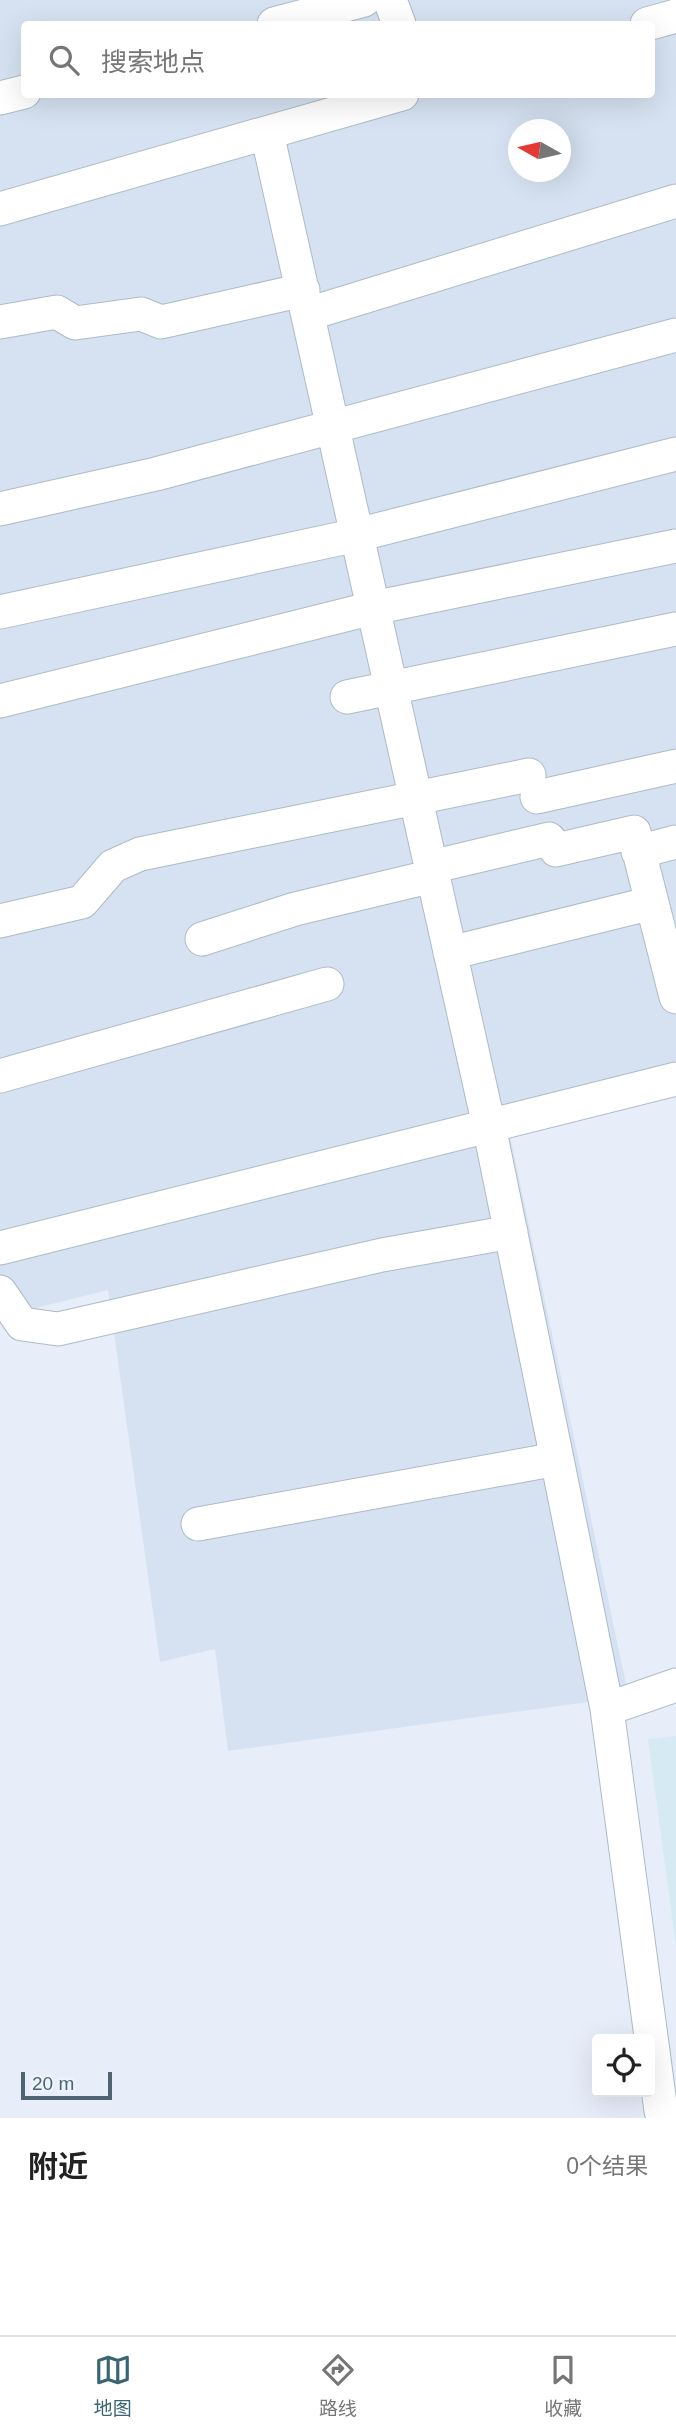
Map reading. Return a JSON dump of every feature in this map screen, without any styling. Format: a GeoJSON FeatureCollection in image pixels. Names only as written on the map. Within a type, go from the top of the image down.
{"type":"FeatureCollection","features":[{"type":"Feature","properties":{"kind":"street"},"geometry":{"type":"LineString","coordinates":[[285,21],[364,0]]}},
{"type":"Feature","properties":{"kind":"street"},"geometry":{"type":"LineString","coordinates":[[390,0],[398,21]]}},
{"type":"Feature","properties":{"kind":"street"},"geometry":{"type":"LineString","coordinates":[[0,99],[21,93]]}},
{"type":"Feature","properties":{"kind":"street"},"geometry":{"type":"LineString","coordinates":[[0,209],[388,98]]}},
{"type":"Feature","properties":{"kind":"street"},"geometry":{"type":"LineString","coordinates":[[267,133],[489,1126],[607,1709],[661,2111]]}},
{"type":"Feature","properties":{"kind":"street"},"geometry":{"type":"LineString","coordinates":[[0,323],[57,312],[75,323],[141,314],[161,322],[305,302],[676,201]]}},
{"type":"Feature","properties":{"kind":"street"},"geometry":{"type":"LineString","coordinates":[[0,509],[156,474],[676,335]]}},
{"type":"Feature","properties":{"kind":"street"},"geometry":{"type":"LineString","coordinates":[[0,612],[357,535],[676,454]]}},
{"type":"Feature","properties":{"kind":"street"},"geometry":{"type":"LineString","coordinates":[[0,701],[373,608],[676,546]]}},
{"type":"Feature","properties":{"kind":"street"},"geometry":{"type":"LineString","coordinates":[[347,696],[676,629]]}},
{"type":"Feature","properties":{"kind":"street"},"geometry":{"type":"LineString","coordinates":[[0,921],[82,902],[113,866],[140,854],[416,799],[676,766]]}},
{"type":"Feature","properties":{"kind":"street"},"geometry":{"type":"LineString","coordinates":[[202,939],[295,909],[549,839],[556,850],[634,832],[676,998]]}},
{"type":"Feature","properties":{"kind":"street"},"geometry":{"type":"LineString","coordinates":[[638,852],[676,842]]}},
{"type":"Feature","properties":{"kind":"street"},"geometry":{"type":"LineString","coordinates":[[450,953],[652,903]]}},
{"type":"Feature","properties":{"kind":"street"},"geometry":{"type":"LineString","coordinates":[[0,1076],[327,984]]}},
{"type":"Feature","properties":{"kind":"street"},"geometry":{"type":"LineString","coordinates":[[0,1248],[676,1079]]}},
{"type":"Feature","properties":{"kind":"street"},"geometry":{"type":"LineString","coordinates":[[0,1292],[22,1324],[58,1329],[382,1255],[511,1232]]}},
{"type":"Feature","properties":{"kind":"street"},"geometry":{"type":"LineString","coordinates":[[198,1524],[557,1458]]}},
{"type":"Feature","properties":{"kind":"street"},"geometry":{"type":"LineString","coordinates":[[607,1709],[676,1685]]}},
{"type":"Feature","properties":{"kind":"shaded area"},"geometry":{"type":"Polygon","coordinates":[[[0,0],[676,0],[676,1067],[505,1112],[626,1684],[588,1702],[228,1751],[215,1649],[160,1662],[108,1290],[0,1317],[0,0]]]}},
{"type":"Feature","properties":{"kind":"shaded area"},"geometry":{"type":"Polygon","coordinates":[[[676,1736],[676,1947],[648,1739],[676,1736]]]}}]}
